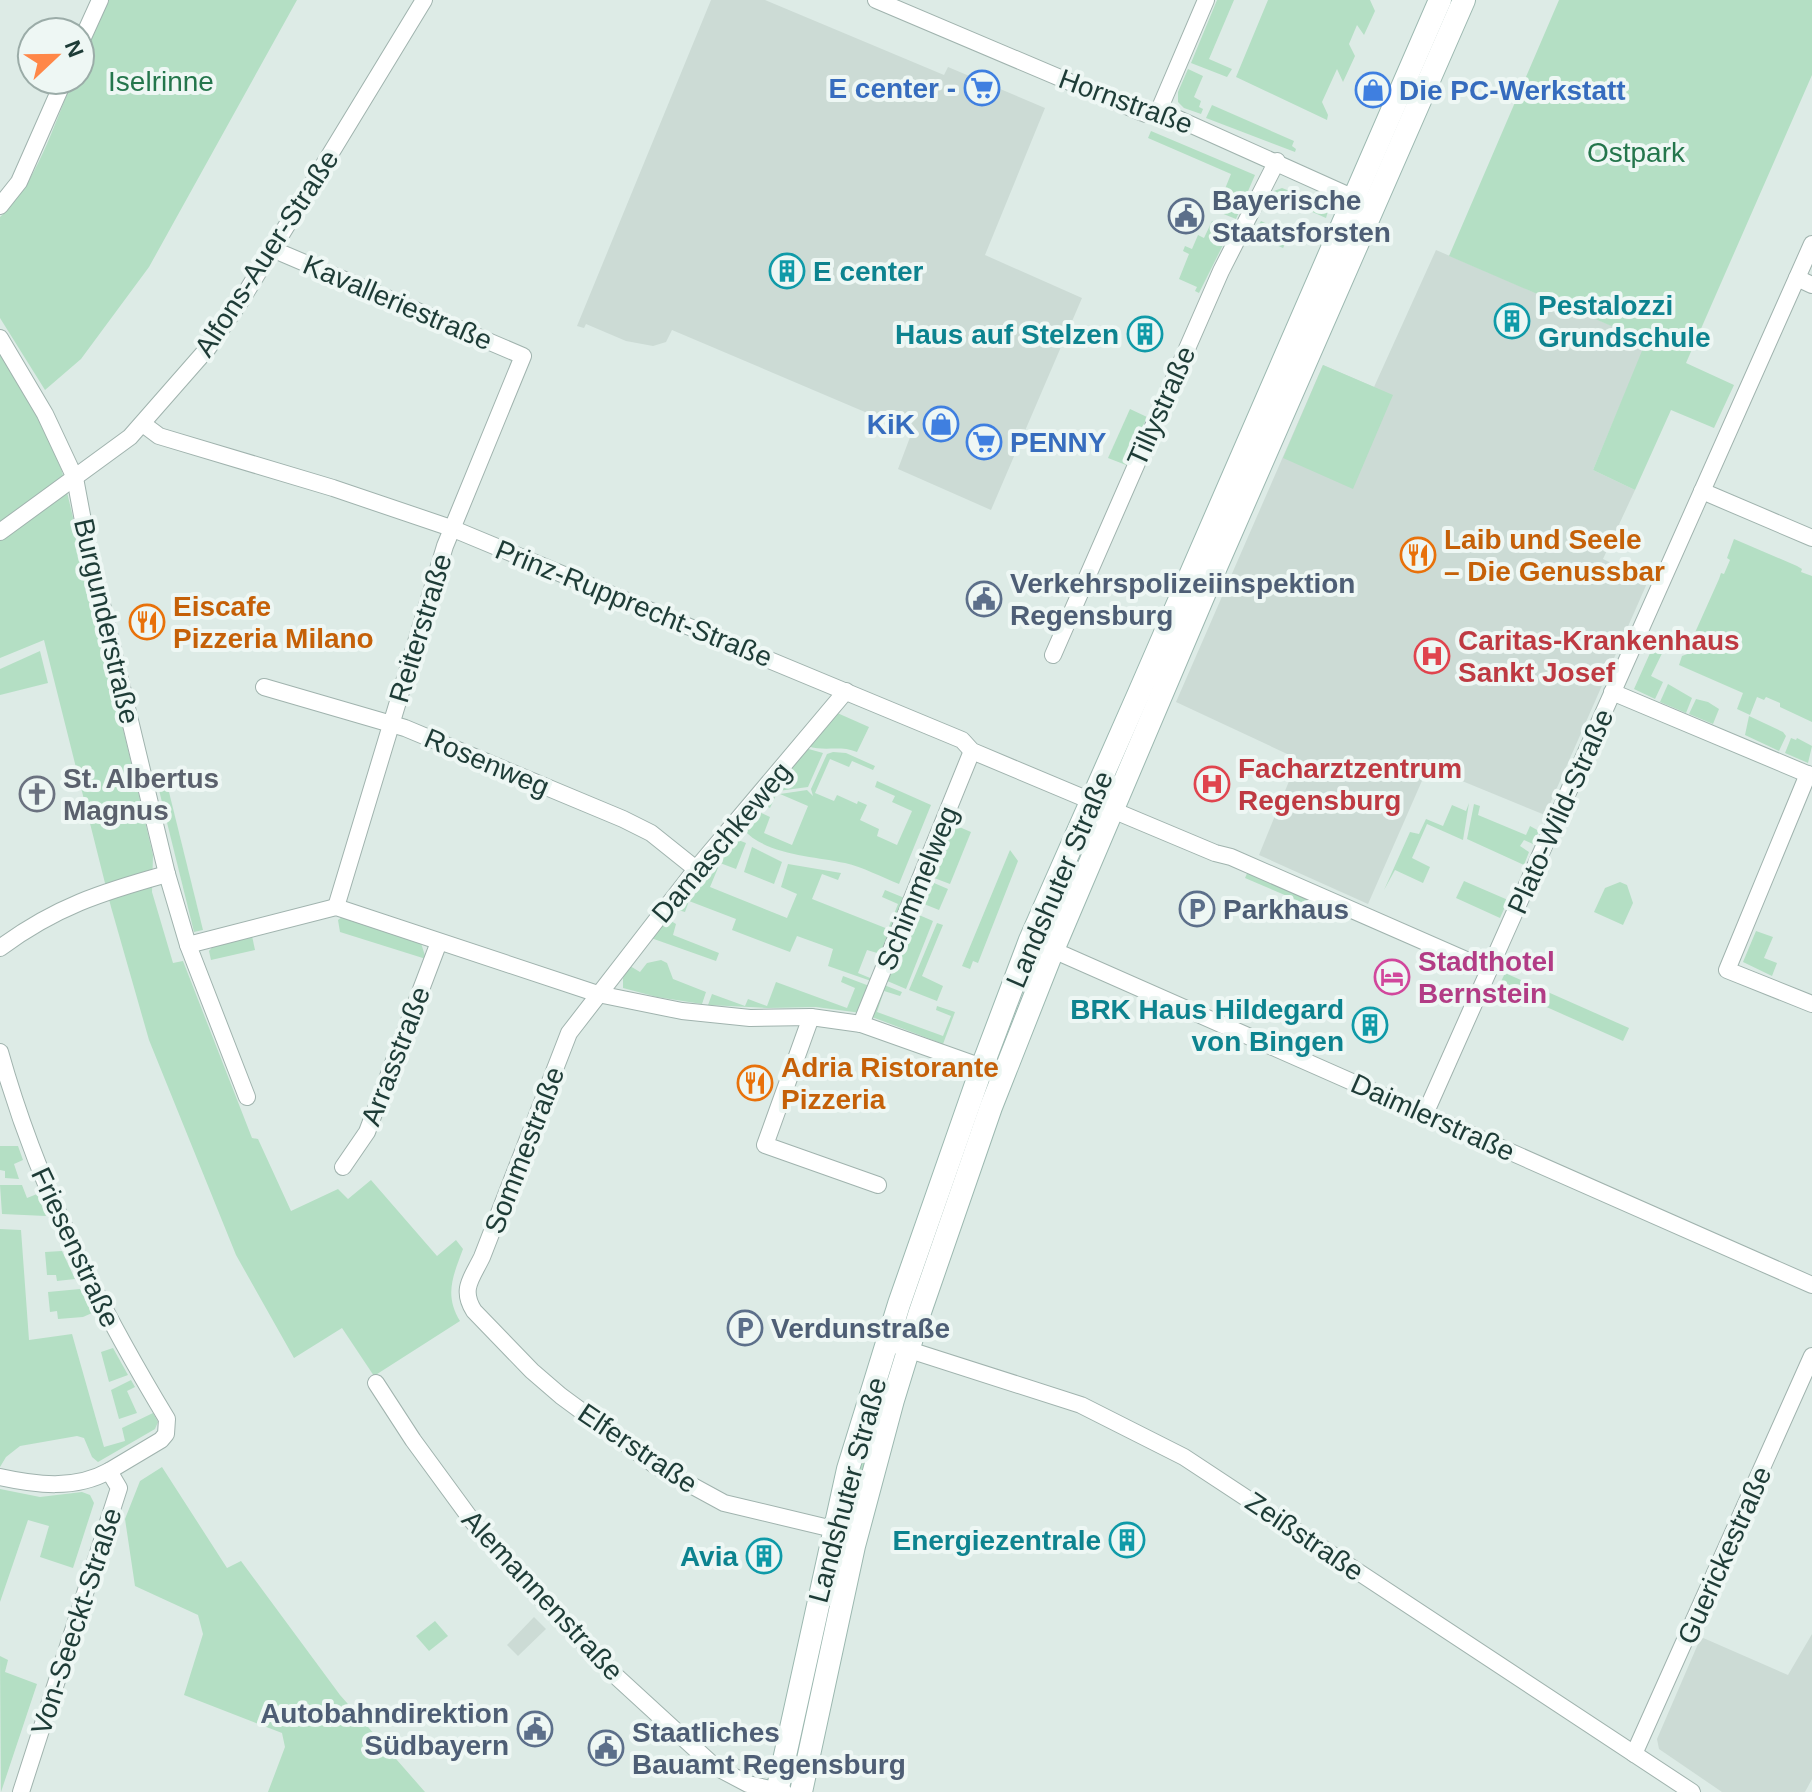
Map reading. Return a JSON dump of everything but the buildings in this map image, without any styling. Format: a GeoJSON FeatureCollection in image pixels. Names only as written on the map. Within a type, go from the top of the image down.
{"type":"FeatureCollection","features":[{"type":"Feature","properties":{"kind":"main road","name":"Landshuter Straße"},"geometry":{"type":"LineString","coordinates":[[779,1792],[833,1529],[870,1391],[898,1346],[1053,950],[1209,583],[1364,203],[1440,0]]}},
{"type":"Feature","properties":{"kind":"main road","name":"Landshuter Straße"},"geometry":{"type":"LineString","coordinates":[[801,1792],[898,1346],[982,1067],[1030,940],[1092,801],[1364,203],[1464,0]]}},
{"type":"Feature","properties":{"kind":"street","name":"Alfons-Auer-Straße"},"geometry":{"type":"LineString","coordinates":[[0,532],[143,424],[208,348],[424,0]]}},
{"type":"Feature","properties":{"kind":"street","name":"Hornstraße"},"geometry":{"type":"LineString","coordinates":[[876,0],[1138,111],[1146,114],[1159,110],[1364,203]]}},
{"type":"Feature","properties":{"kind":"street"},"geometry":{"type":"LineString","coordinates":[[1159,110],[1206,0]]}},
{"type":"Feature","properties":{"kind":"street"},"geometry":{"type":"LineString","coordinates":[[0,206],[19,182],[57,96]]}},
{"type":"Feature","properties":{"kind":"street","name":"Tillystraße"},"geometry":{"type":"LineString","coordinates":[[1053,655],[1221,271],[1277,161]]}},
{"type":"Feature","properties":{"kind":"street","name":"Plato-Wild-Straße"},"geometry":{"type":"LineString","coordinates":[[1425,1114],[1702,491],[1804,282],[1812,244]]}},
{"type":"Feature","properties":{"kind":"street","name":"Kavalleriestraße"},"geometry":{"type":"LineString","coordinates":[[272,249],[523,356]]}},
{"type":"Feature","properties":{"kind":"street","name":"Burgunderstraße"},"geometry":{"type":"LineString","coordinates":[[0,338],[50,424],[75,478],[87,542],[167,874],[188,945],[247,1097]]}},
{"type":"Feature","properties":{"kind":"street","name":"Reiterstraße"},"geometry":{"type":"LineString","coordinates":[[336,907],[451,528],[523,356]]}},
{"type":"Feature","properties":{"kind":"street","name":"Prinz-Rupprecht-Straße"},"geometry":{"type":"LineString","coordinates":[[143,424],[159,436],[333,488],[451,528],[962,740],[972,751],[1231,857],[1489,970]]}},
{"type":"Feature","properties":{"kind":"street"},"geometry":{"type":"LineString","coordinates":[[1702,491],[1812,538]]}},
{"type":"Feature","properties":{"kind":"street","name":"Rosenweg"},"geometry":{"type":"LineString","coordinates":[[264,687],[391,724],[623,819],[651,833],[696,869]]}},
{"type":"Feature","properties":{"kind":"street","name":"Damaschkeweg"},"geometry":{"type":"LineString","coordinates":[[598,994],[696,869],[846,691]]}},
{"type":"Feature","properties":{"kind":"street"},"geometry":{"type":"LineString","coordinates":[[1612,692],[1810,775],[1727,970],[1812,1004]]}},
{"type":"Feature","properties":{"kind":"street","name":"Schimmelweg"},"geometry":{"type":"LineString","coordinates":[[861,1024],[972,751]]}},
{"type":"Feature","properties":{"kind":"street"},"geometry":{"type":"LineString","coordinates":[[0,948],[31,925],[82,900],[167,874]]}},
{"type":"Feature","properties":{"kind":"street"},"geometry":{"type":"LineString","coordinates":[[188,945],[336,907],[598,994],[709,1014],[750,1018],[811,1017],[861,1024],[982,1067]]}},
{"type":"Feature","properties":{"kind":"street","name":"Arrasstraße"},"geometry":{"type":"LineString","coordinates":[[343,1167],[367,1132],[439,942]]}},
{"type":"Feature","properties":{"kind":"street","name":"Daimlerstraße"},"geometry":{"type":"LineString","coordinates":[[1053,950],[1812,1285]]}},
{"type":"Feature","properties":{"kind":"street","name":"Sommestraße"},"geometry":{"type":"LineString","coordinates":[[474,1311],[467,1301],[466,1291],[569,1033],[598,994]]}},
{"type":"Feature","properties":{"kind":"street"},"geometry":{"type":"LineString","coordinates":[[811,1017],[765,1145],[878,1185]]}},
{"type":"Feature","properties":{"kind":"street","name":"Friesenstraße"},"geometry":{"type":"LineString","coordinates":[[0,1052],[20,1120],[45,1186],[105,1313],[167,1419],[166,1434]]}},
{"type":"Feature","properties":{"kind":"street","name":"Elferstraße"},"geometry":{"type":"LineString","coordinates":[[474,1311],[561,1396],[656,1466],[724,1503],[833,1529]]}},
{"type":"Feature","properties":{"kind":"street","name":"Zeißstraße"},"geometry":{"type":"LineString","coordinates":[[898,1346],[1081,1405],[1184,1457],[1692,1792]]}},
{"type":"Feature","properties":{"kind":"street","name":"Guerickestraße"},"geometry":{"type":"LineString","coordinates":[[1634,1754],[1812,1356]]}},
{"type":"Feature","properties":{"kind":"street","name":"Alemannenstraße"},"geometry":{"type":"LineString","coordinates":[[376,1383],[450,1493],[499,1553],[572,1631],[714,1766],[748,1784],[779,1792]]}},
{"type":"Feature","properties":{"kind":"street","name":"Von-Seeckt-Straße"},"geometry":{"type":"LineString","coordinates":[[21,1792],[119,1488],[109,1471],[166,1434]]}},
{"type":"Feature","properties":{"kind":"street"},"geometry":{"type":"LineString","coordinates":[[0,1477],[30,1484],[54,1485],[109,1471]]}},
{"type":"Feature","properties":{"kind":"shaded area"},"geometry":{"type":"Polygon","coordinates":[[[711,0],[765,0],[944,75],[948,67],[1045,108],[985,255],[1082,298],[991,510],[898,469],[912,432],[672,330],[666,342],[653,346],[626,341],[586,324],[584,328],[577,326],[711,0]]]}},
{"type":"Feature","properties":{"kind":"shaded area"},"geometry":{"type":"Polygon","coordinates":[[[1436,250],[1647,341],[1593,470],[1635,490],[1603,559],[1648,581],[1545,815],[1428,767],[1368,904],[1259,855],[1298,759],[1176,702],[1323,365],[1374,387],[1436,250]]]}},
{"type":"Feature","properties":{"kind":"shaded area"},"geometry":{"type":"Polygon","coordinates":[[[534,1617],[546,1629],[518,1656],[507,1645],[534,1617]]]}},
{"type":"Feature","properties":{"kind":"shaded area"},"geometry":{"type":"Polygon","coordinates":[[[1812,1634],[1812,1779],[1805,1792],[1722,1792],[1659,1749],[1657,1739],[1701,1637],[1788,1675],[1812,1634]]]}},
{"type":"Feature","properties":{"kind":"green space","name":"Iselrinne"},"geometry":{"type":"Polygon","coordinates":[[[109,0],[297,0],[149,267],[81,359],[45,390],[0,318],[0,217],[13,204],[34,171],[66,96],[96,96],[96,29],[109,0]]]}},
{"type":"Feature","properties":{"kind":"green space"},"geometry":{"type":"Polygon","coordinates":[[[1217,0],[1234,0],[1209,59],[1232,69],[1227,77],[1191,63],[1217,0]]]}},
{"type":"Feature","properties":{"kind":"green space"},"geometry":{"type":"Polygon","coordinates":[[[1268,0],[1370,0],[1375,11],[1364,35],[1357,25],[1349,44],[1355,56],[1343,82],[1337,69],[1322,102],[1327,120],[1236,77],[1268,0]]]}},
{"type":"Feature","properties":{"kind":"green space","name":"Ostpark"},"geometry":{"type":"Polygon","coordinates":[[[1559,0],[1812,0],[1812,75],[1686,363],[1734,385],[1714,428],[1671,410],[1635,490],[1593,470],[1646,341],[1449,256],[1559,0]]]}},
{"type":"Feature","properties":{"kind":"green space"},"geometry":{"type":"Polygon","coordinates":[[[1188,69],[1203,76],[1194,97],[1201,101],[1201,114],[1184,108],[1178,102],[1178,92],[1188,69]]]}},
{"type":"Feature","properties":{"kind":"green space"},"geometry":{"type":"Polygon","coordinates":[[[1212,105],[1294,141],[1292,146],[1295,152],[1206,118],[1212,105]]]}},
{"type":"Feature","properties":{"kind":"green space"},"geometry":{"type":"Polygon","coordinates":[[[1151,131],[1255,175],[1236,219],[1216,211],[1231,174],[1148,138],[1151,131]]]}},
{"type":"Feature","properties":{"kind":"green space"},"geometry":{"type":"Polygon","coordinates":[[[1282,188],[1323,204],[1328,211],[1326,218],[1276,196],[1270,208],[1267,207],[1274,191],[1282,188]]]}},
{"type":"Feature","properties":{"kind":"green space"},"geometry":{"type":"Polygon","coordinates":[[[1212,221],[1231,229],[1199,293],[1195,291],[1197,287],[1179,279],[1189,254],[1183,251],[1185,246],[1192,249],[1198,235],[1204,238],[1212,221]]]}},
{"type":"Feature","properties":{"kind":"green space"},"geometry":{"type":"Polygon","coordinates":[[[1261,221],[1290,235],[1283,248],[1253,235],[1261,221]]]}},
{"type":"Feature","properties":{"kind":"green space"},"geometry":{"type":"Polygon","coordinates":[[[0,351],[39,418],[62,471],[153,855],[152,892],[173,963],[183,961],[252,1138],[258,1139],[291,1211],[338,1189],[348,1199],[371,1180],[437,1256],[456,1240],[463,1249],[453,1277],[451,1294],[460,1321],[374,1376],[342,1328],[294,1358],[236,1255],[149,1040],[111,907],[44,640],[0,658],[0,351]]]}},
{"type":"Feature","properties":{"kind":"green space"},"geometry":{"type":"Polygon","coordinates":[[[1323,365],[1393,395],[1353,489],[1283,458],[1323,365]]]}},
{"type":"Feature","properties":{"kind":"green space"},"geometry":{"type":"Polygon","coordinates":[[[1130,409],[1147,417],[1126,465],[1108,458],[1130,409]]]}},
{"type":"Feature","properties":{"kind":"green space"},"geometry":{"type":"Polygon","coordinates":[[[1734,539],[1797,566],[1802,569],[1801,572],[1812,576],[1812,722],[1766,697],[1764,700],[1757,697],[1750,715],[1737,709],[1743,693],[1679,665],[1682,656],[1690,653],[1696,639],[1693,637],[1721,573],[1724,574],[1730,560],[1727,558],[1734,539]]]}},
{"type":"Feature","properties":{"kind":"green space"},"geometry":{"type":"Polygon","coordinates":[[[1659,633],[1670,637],[1651,676],[1663,682],[1655,699],[1634,689],[1659,633]]]}},
{"type":"Feature","properties":{"kind":"green space"},"geometry":{"type":"Polygon","coordinates":[[[40,651],[48,683],[0,695],[0,669],[40,651]]]}},
{"type":"Feature","properties":{"kind":"green space"},"geometry":{"type":"Polygon","coordinates":[[[1668,684],[1692,698],[1686,713],[1660,702],[1668,684]]]}},
{"type":"Feature","properties":{"kind":"green space"},"geometry":{"type":"Polygon","coordinates":[[[1696,699],[1719,709],[1713,724],[1689,714],[1696,699]]]}},
{"type":"Feature","properties":{"kind":"green space"},"geometry":{"type":"Polygon","coordinates":[[[835,712],[869,727],[857,752],[808,746],[835,712]]]}},
{"type":"Feature","properties":{"kind":"green space"},"geometry":{"type":"Polygon","coordinates":[[[1749,716],[1783,732],[1786,736],[1779,751],[1745,735],[1749,716]]]}},
{"type":"Feature","properties":{"kind":"green space"},"geometry":{"type":"Polygon","coordinates":[[[1791,738],[1812,746],[1808,763],[1785,753],[1791,738]]]}},
{"type":"Feature","properties":{"kind":"green space"},"geometry":{"type":"Polygon","coordinates":[[[805,748],[823,753],[808,787],[778,791],[770,808],[764,805],[763,800],[805,748]]]}},
{"type":"Feature","properties":{"kind":"green space"},"geometry":{"type":"Polygon","coordinates":[[[846,753],[875,766],[873,770],[852,761],[849,767],[830,759],[815,793],[834,801],[837,795],[867,805],[860,820],[879,829],[877,836],[897,845],[912,811],[892,802],[895,796],[875,787],[877,781],[931,805],[899,884],[852,865],[777,849],[752,838],[743,829],[753,813],[759,812],[770,817],[764,833],[792,845],[808,806],[780,794],[807,790],[813,796],[811,789],[827,754],[846,753]]]}},
{"type":"Feature","properties":{"kind":"green space"},"geometry":{"type":"Polygon","coordinates":[[[168,788],[203,930],[194,932],[159,790],[168,788]]]}},
{"type":"Feature","properties":{"kind":"green space"},"geometry":{"type":"Polygon","coordinates":[[[1469,803],[1463,840],[1427,824],[1412,858],[1430,867],[1423,883],[1395,870],[1384,890],[1410,832],[1419,834],[1426,819],[1443,826],[1452,805],[1466,811],[1469,803]]]}},
{"type":"Feature","properties":{"kind":"green space"},"geometry":{"type":"Polygon","coordinates":[[[1474,804],[1480,806],[1478,815],[1526,835],[1530,826],[1539,831],[1533,844],[1524,840],[1520,846],[1529,852],[1524,865],[1467,839],[1474,804]]]}},
{"type":"Feature","properties":{"kind":"green space"},"geometry":{"type":"Polygon","coordinates":[[[950,823],[971,832],[950,884],[929,876],[950,823]]]}},
{"type":"Feature","properties":{"kind":"green space"},"geometry":{"type":"Polygon","coordinates":[[[733,838],[746,843],[736,869],[720,863],[710,887],[787,918],[797,894],[781,887],[788,864],[841,873],[838,880],[822,874],[812,899],[888,929],[898,904],[882,897],[885,890],[907,899],[884,955],[867,950],[858,973],[874,982],[828,966],[833,949],[797,936],[790,952],[732,930],[736,919],[689,901],[685,912],[678,910],[678,901],[733,838]]]}},
{"type":"Feature","properties":{"kind":"green space"},"geometry":{"type":"Polygon","coordinates":[[[752,847],[782,862],[774,884],[744,872],[752,847]]]}},
{"type":"Feature","properties":{"kind":"green space"},"geometry":{"type":"Polygon","coordinates":[[[1010,850],[1018,861],[978,963],[973,961],[970,969],[962,966],[1010,850]]]}},
{"type":"Feature","properties":{"kind":"green space"},"geometry":{"type":"Polygon","coordinates":[[[1248,871],[1323,904],[1320,910],[1245,878],[1248,871]]]}},
{"type":"Feature","properties":{"kind":"green space"},"geometry":{"type":"Polygon","coordinates":[[[927,880],[948,889],[939,910],[919,902],[927,880]]]}},
{"type":"Feature","properties":{"kind":"green space"},"geometry":{"type":"Polygon","coordinates":[[[1464,881],[1508,900],[1500,918],[1456,898],[1464,881]]]}},
{"type":"Feature","properties":{"kind":"green space"},"geometry":{"type":"Polygon","coordinates":[[[1620,882],[1627,885],[1633,903],[1623,925],[1594,912],[1605,888],[1620,882]]]}},
{"type":"Feature","properties":{"kind":"green space"},"geometry":{"type":"Polygon","coordinates":[[[912,912],[933,921],[906,989],[885,980],[912,912]]]}},
{"type":"Feature","properties":{"kind":"green space"},"geometry":{"type":"Polygon","coordinates":[[[342,917],[421,943],[426,959],[340,932],[338,920],[342,917]]]}},
{"type":"Feature","properties":{"kind":"green space"},"geometry":{"type":"Polygon","coordinates":[[[671,921],[676,924],[673,935],[719,953],[716,961],[651,938],[662,924],[671,921]]]}},
{"type":"Feature","properties":{"kind":"green space"},"geometry":{"type":"Polygon","coordinates":[[[937,923],[943,925],[922,976],[943,986],[937,1001],[909,990],[937,923]]]}},
{"type":"Feature","properties":{"kind":"green space"},"geometry":{"type":"Polygon","coordinates":[[[1756,931],[1773,937],[1764,958],[1777,963],[1772,976],[1743,962],[1756,931]]]}},
{"type":"Feature","properties":{"kind":"green space"},"geometry":{"type":"Polygon","coordinates":[[[252,936],[255,950],[211,960],[209,951],[214,945],[252,936]]]}},
{"type":"Feature","properties":{"kind":"green space"},"geometry":{"type":"Polygon","coordinates":[[[661,960],[667,963],[673,979],[706,992],[702,1004],[623,988],[623,978],[630,966],[640,972],[647,963],[661,960]]]}},
{"type":"Feature","properties":{"kind":"green space"},"geometry":{"type":"Polygon","coordinates":[[[1505,973],[1629,1028],[1623,1041],[1499,986],[1505,973]]]}},
{"type":"Feature","properties":{"kind":"green space"},"geometry":{"type":"Polygon","coordinates":[[[843,976],[872,987],[861,1013],[816,1007],[767,1008],[708,1005],[712,994],[745,1006],[748,999],[767,1006],[776,982],[847,1008],[855,988],[841,982],[843,976]]]}},
{"type":"Feature","properties":{"kind":"green space"},"geometry":{"type":"Polygon","coordinates":[[[884,985],[902,992],[900,996],[884,991],[877,1012],[943,1036],[951,1016],[936,1010],[937,1006],[955,1012],[943,1044],[872,1017],[884,985]]]}},
{"type":"Feature","properties":{"kind":"green space"},"geometry":{"type":"Polygon","coordinates":[[[0,1146],[18,1146],[23,1160],[14,1164],[19,1179],[5,1178],[5,1171],[0,1170],[0,1146]]]}},
{"type":"Feature","properties":{"kind":"green space"},"geometry":{"type":"Polygon","coordinates":[[[0,1185],[22,1185],[27,1198],[37,1194],[46,1216],[2,1214],[0,1185]]]}},
{"type":"Feature","properties":{"kind":"green space"},"geometry":{"type":"Polygon","coordinates":[[[0,1229],[21,1230],[29,1340],[72,1334],[104,1447],[125,1441],[122,1428],[153,1413],[158,1422],[155,1429],[98,1462],[92,1457],[84,1438],[77,1436],[20,1446],[6,1457],[0,1467],[0,1229]]]}},
{"type":"Feature","properties":{"kind":"green space"},"geometry":{"type":"Polygon","coordinates":[[[62,1251],[75,1279],[57,1281],[56,1275],[47,1275],[45,1252],[62,1251]]]}},
{"type":"Feature","properties":{"kind":"green space"},"geometry":{"type":"Polygon","coordinates":[[[80,1289],[92,1313],[58,1319],[57,1311],[50,1312],[48,1292],[80,1289]]]}},
{"type":"Feature","properties":{"kind":"green space"},"geometry":{"type":"Polygon","coordinates":[[[113,1348],[128,1375],[109,1382],[101,1352],[113,1348]]]}},
{"type":"Feature","properties":{"kind":"green space"},"geometry":{"type":"Polygon","coordinates":[[[131,1380],[135,1387],[127,1391],[137,1413],[119,1419],[111,1390],[131,1380]]]}},
{"type":"Feature","properties":{"kind":"green space"},"geometry":{"type":"Polygon","coordinates":[[[878,1400],[887,1404],[799,1776],[792,1773],[834,1571],[878,1400]]]}},
{"type":"Feature","properties":{"kind":"green space"},"geometry":{"type":"Polygon","coordinates":[[[162,1467],[227,1568],[241,1561],[340,1695],[425,1792],[268,1792],[285,1747],[282,1733],[184,1695],[203,1634],[198,1615],[135,1586],[125,1519],[140,1481],[162,1467]]]}},
{"type":"Feature","properties":{"kind":"green space"},"geometry":{"type":"Polygon","coordinates":[[[0,1489],[40,1497],[82,1492],[90,1495],[94,1503],[73,1568],[40,1557],[49,1526],[28,1520],[0,1602],[0,1489]]]}},
{"type":"Feature","properties":{"kind":"green space"},"geometry":{"type":"Polygon","coordinates":[[[435,1621],[448,1636],[429,1651],[416,1636],[435,1621]]]}},
{"type":"Feature","properties":{"kind":"green space"},"geometry":{"type":"Polygon","coordinates":[[[0,1656],[8,1660],[5,1672],[37,1684],[1,1792],[0,1656]]]}},
{"type":"Feature","properties":{"kind":"place","name":"E center -"},"geometry":{"type":"Point","coordinates":[982,88]}},
{"type":"Feature","properties":{"kind":"place","name":"Die PC-Werkstatt"},"geometry":{"type":"Point","coordinates":[1373,90]}},
{"type":"Feature","properties":{"kind":"place","name":"Bayerische Staatsforsten"},"geometry":{"type":"Point","coordinates":[1186,216]}},
{"type":"Feature","properties":{"kind":"place","name":"E center"},"geometry":{"type":"Point","coordinates":[787,271]}},
{"type":"Feature","properties":{"kind":"place","name":"Pestalozzi Grundschule"},"geometry":{"type":"Point","coordinates":[1512,321]}},
{"type":"Feature","properties":{"kind":"place","name":"Haus auf Stelzen"},"geometry":{"type":"Point","coordinates":[1145,334]}},
{"type":"Feature","properties":{"kind":"place","name":"KiK"},"geometry":{"type":"Point","coordinates":[941,424]}},
{"type":"Feature","properties":{"kind":"place","name":"PENNY"},"geometry":{"type":"Point","coordinates":[984,442]}},
{"type":"Feature","properties":{"kind":"place","name":"Laib und Seele – Die Genussbar"},"geometry":{"type":"Point","coordinates":[1418,555]}},
{"type":"Feature","properties":{"kind":"place","name":"Verkehrspolizeiinspektion Regensburg"},"geometry":{"type":"Point","coordinates":[984,599]}},
{"type":"Feature","properties":{"kind":"place","name":"Eiscafe Pizzeria Milano"},"geometry":{"type":"Point","coordinates":[147,622]}},
{"type":"Feature","properties":{"kind":"place","name":"Caritas-Krankenhaus Sankt Josef"},"geometry":{"type":"Point","coordinates":[1432,656]}},
{"type":"Feature","properties":{"kind":"place","name":"Facharztzentrum Regensburg"},"geometry":{"type":"Point","coordinates":[1212,784]}},
{"type":"Feature","properties":{"kind":"place","name":"St. Albertus Magnus"},"geometry":{"type":"Point","coordinates":[37,794]}},
{"type":"Feature","properties":{"kind":"place","name":"Parkhaus"},"geometry":{"type":"Point","coordinates":[1197,909]}},
{"type":"Feature","properties":{"kind":"place","name":"Stadthotel Bernstein"},"geometry":{"type":"Point","coordinates":[1392,977]}},
{"type":"Feature","properties":{"kind":"place","name":"BRK Haus Hildegard von Bingen"},"geometry":{"type":"Point","coordinates":[1370,1025]}},
{"type":"Feature","properties":{"kind":"place","name":"Adria Ristorante Pizzeria"},"geometry":{"type":"Point","coordinates":[755,1083]}},
{"type":"Feature","properties":{"kind":"place","name":"Verdunstraße"},"geometry":{"type":"Point","coordinates":[745,1328]}},
{"type":"Feature","properties":{"kind":"place","name":"Energiezentrale"},"geometry":{"type":"Point","coordinates":[1127,1540]}},
{"type":"Feature","properties":{"kind":"place","name":"Avia"},"geometry":{"type":"Point","coordinates":[764,1556]}},
{"type":"Feature","properties":{"kind":"place","name":"Autobahndirektion Südbayern"},"geometry":{"type":"Point","coordinates":[535,1729]}},
{"type":"Feature","properties":{"kind":"place","name":"Staatliches Bauamt Regensburg"},"geometry":{"type":"Point","coordinates":[606,1748]}}]}
